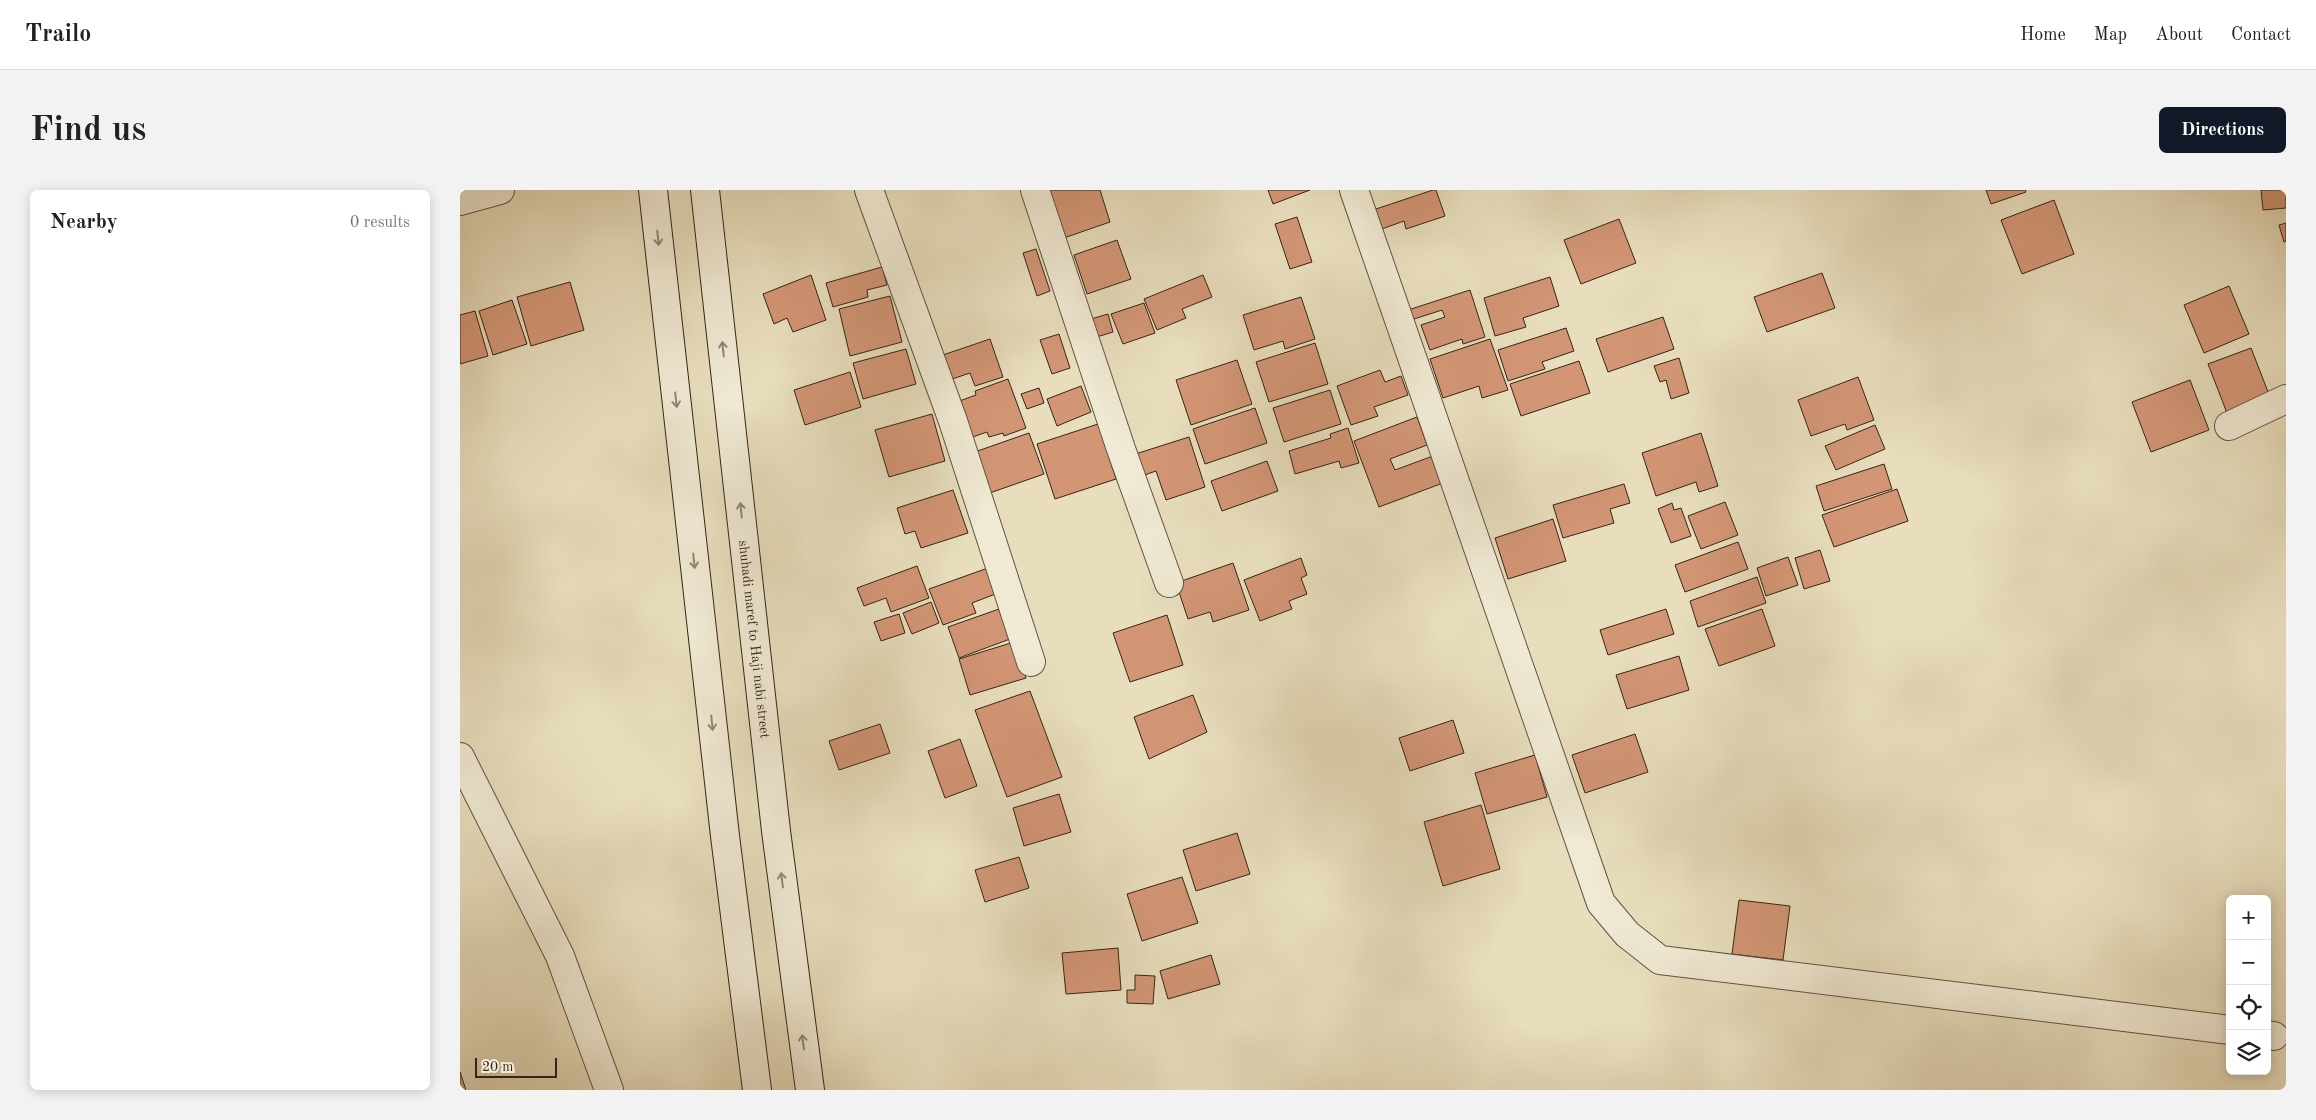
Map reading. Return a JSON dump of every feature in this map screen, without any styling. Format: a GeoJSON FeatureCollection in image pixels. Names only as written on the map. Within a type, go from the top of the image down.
{"type":"FeatureCollection","features":[{"type":"Feature","properties":{"kind":"street"},"geometry":{"type":"LineString","coordinates":[[460,201],[500,190]]}},
{"type":"Feature","properties":{"kind":"street"},"geometry":{"type":"LineString","coordinates":[[653,190],[724,836],[757,1090]]}},
{"type":"Feature","properties":{"kind":"street","name":"shuhadi maref to Haji nabi street"},"geometry":{"type":"LineString","coordinates":[[705,190],[776,831],[810,1090]]}},
{"type":"Feature","properties":{"kind":"street"},"geometry":{"type":"LineString","coordinates":[[869,190],[953,422],[1031,662]]}},
{"type":"Feature","properties":{"kind":"street"},"geometry":{"type":"LineString","coordinates":[[1035,190],[1121,449],[1170,583]]}},
{"type":"Feature","properties":{"kind":"street"},"geometry":{"type":"LineString","coordinates":[[1354,190],[1601,903],[1627,934],[1660,960],[2226,1030]]}},
{"type":"Feature","properties":{"kind":"street"},"geometry":{"type":"LineString","coordinates":[[2229,426],[2286,399]]}},
{"type":"Feature","properties":{"kind":"street"},"geometry":{"type":"LineString","coordinates":[[460,757],[560,956],[609,1090]]}},
{"type":"Feature","properties":{"kind":"building"},"geometry":{"type":"Polygon","coordinates":[[[1042,190],[1100,190],[1110,222],[1058,240],[1042,190]]]}},
{"type":"Feature","properties":{"kind":"building"},"geometry":{"type":"Polygon","coordinates":[[[1268,190],[1310,190],[1273,204],[1268,190]]]}},
{"type":"Feature","properties":{"kind":"building"},"geometry":{"type":"Polygon","coordinates":[[[1436,190],[1445,216],[1406,229],[1404,221],[1379,230],[1373,210],[1436,190]]]}},
{"type":"Feature","properties":{"kind":"building"},"geometry":{"type":"Polygon","coordinates":[[[1986,190],[2025,190],[2026,192],[1991,204],[1986,190]]]}},
{"type":"Feature","properties":{"kind":"building"},"geometry":{"type":"Polygon","coordinates":[[[2261,190],[2286,190],[2286,208],[2263,210],[2261,190]]]}},
{"type":"Feature","properties":{"kind":"building"},"geometry":{"type":"Polygon","coordinates":[[[2054,200],[2074,254],[2022,274],[2001,220],[2054,200]]]}},
{"type":"Feature","properties":{"kind":"building"},"geometry":{"type":"Polygon","coordinates":[[[1297,217],[1312,262],[1290,269],[1275,224],[1297,217]]]}},
{"type":"Feature","properties":{"kind":"building"},"geometry":{"type":"Polygon","coordinates":[[[1619,219],[1636,263],[1581,284],[1564,240],[1619,219]]]}},
{"type":"Feature","properties":{"kind":"building"},"geometry":{"type":"Polygon","coordinates":[[[2286,223],[2286,241],[2284,242],[2279,225],[2286,223]]]}},
{"type":"Feature","properties":{"kind":"building"},"geometry":{"type":"Polygon","coordinates":[[[1117,240],[1131,279],[1087,294],[1074,255],[1117,240]]]}},
{"type":"Feature","properties":{"kind":"building"},"geometry":{"type":"Polygon","coordinates":[[[1036,249],[1050,291],[1037,296],[1023,253],[1036,249]]]}},
{"type":"Feature","properties":{"kind":"building"},"geometry":{"type":"Polygon","coordinates":[[[882,267],[887,285],[867,290],[868,297],[833,307],[826,283],[882,267]]]}},
{"type":"Feature","properties":{"kind":"building"},"geometry":{"type":"Polygon","coordinates":[[[1822,273],[1835,308],[1767,332],[1754,297],[1822,273]]]}},
{"type":"Feature","properties":{"kind":"building"},"geometry":{"type":"Polygon","coordinates":[[[811,275],[826,320],[793,332],[787,318],[774,324],[763,294],[811,275]]]}},
{"type":"Feature","properties":{"kind":"building"},"geometry":{"type":"Polygon","coordinates":[[[1203,275],[1212,297],[1182,309],[1186,318],[1157,330],[1144,299],[1203,275]]]}},
{"type":"Feature","properties":{"kind":"building"},"geometry":{"type":"Polygon","coordinates":[[[1550,277],[1559,306],[1523,318],[1526,327],[1495,336],[1484,298],[1550,277]]]}},
{"type":"Feature","properties":{"kind":"building"},"geometry":{"type":"Polygon","coordinates":[[[570,282],[584,330],[531,346],[517,297],[570,282]]]}},
{"type":"Feature","properties":{"kind":"building"},"geometry":{"type":"Polygon","coordinates":[[[2229,286],[2249,334],[2204,353],[2184,305],[2229,286]]]}},
{"type":"Feature","properties":{"kind":"building"},"geometry":{"type":"Polygon","coordinates":[[[1470,290],[1485,337],[1463,344],[1462,339],[1430,350],[1421,325],[1445,317],[1442,310],[1411,320],[1408,310],[1470,290]]]}},
{"type":"Feature","properties":{"kind":"building"},"geometry":{"type":"Polygon","coordinates":[[[890,296],[902,342],[850,356],[839,309],[890,296]]]}},
{"type":"Feature","properties":{"kind":"building"},"geometry":{"type":"Polygon","coordinates":[[[1301,297],[1315,339],[1285,349],[1283,341],[1254,350],[1243,315],[1301,297]]]}},
{"type":"Feature","properties":{"kind":"building"},"geometry":{"type":"Polygon","coordinates":[[[512,300],[527,344],[493,355],[479,311],[512,300]]]}},
{"type":"Feature","properties":{"kind":"building"},"geometry":{"type":"Polygon","coordinates":[[[1144,303],[1155,333],[1123,344],[1111,314],[1144,303]]]}},
{"type":"Feature","properties":{"kind":"building"},"geometry":{"type":"Polygon","coordinates":[[[475,311],[488,356],[460,364],[460,315],[475,311]]]}},
{"type":"Feature","properties":{"kind":"building"},"geometry":{"type":"Polygon","coordinates":[[[1108,314],[1113,332],[1090,339],[1084,321],[1108,314]]]}},
{"type":"Feature","properties":{"kind":"building"},"geometry":{"type":"Polygon","coordinates":[[[1663,317],[1674,349],[1608,372],[1596,339],[1663,317]]]}},
{"type":"Feature","properties":{"kind":"building"},"geometry":{"type":"Polygon","coordinates":[[[1566,328],[1574,351],[1542,362],[1545,369],[1508,381],[1498,350],[1566,328]]]}},
{"type":"Feature","properties":{"kind":"building"},"geometry":{"type":"Polygon","coordinates":[[[1059,334],[1070,368],[1052,374],[1040,340],[1059,334]]]}},
{"type":"Feature","properties":{"kind":"building"},"geometry":{"type":"Polygon","coordinates":[[[990,339],[1003,377],[975,386],[970,373],[946,381],[937,357],[990,339]]]}},
{"type":"Feature","properties":{"kind":"building"},"geometry":{"type":"Polygon","coordinates":[[[1490,339],[1508,390],[1482,398],[1479,386],[1443,398],[1430,359],[1490,339]]]}},
{"type":"Feature","properties":{"kind":"building"},"geometry":{"type":"Polygon","coordinates":[[[1315,343],[1328,384],[1269,402],[1256,362],[1315,343]]]}},
{"type":"Feature","properties":{"kind":"building"},"geometry":{"type":"Polygon","coordinates":[[[2251,348],[2270,397],[2227,413],[2208,364],[2251,348]]]}},
{"type":"Feature","properties":{"kind":"building"},"geometry":{"type":"Polygon","coordinates":[[[906,349],[916,384],[863,399],[853,363],[906,349]]]}},
{"type":"Feature","properties":{"kind":"building"},"geometry":{"type":"Polygon","coordinates":[[[1679,358],[1689,393],[1671,399],[1666,380],[1660,382],[1654,366],[1679,358]]]}},
{"type":"Feature","properties":{"kind":"building"},"geometry":{"type":"Polygon","coordinates":[[[1237,360],[1252,404],[1191,425],[1176,380],[1237,360]]]}},
{"type":"Feature","properties":{"kind":"building"},"geometry":{"type":"Polygon","coordinates":[[[1579,361],[1590,393],[1521,416],[1510,384],[1579,361]]]}},
{"type":"Feature","properties":{"kind":"building"},"geometry":{"type":"Polygon","coordinates":[[[1380,370],[1385,382],[1401,376],[1408,395],[1374,407],[1378,416],[1351,425],[1337,386],[1380,370]]]}},
{"type":"Feature","properties":{"kind":"building"},"geometry":{"type":"Polygon","coordinates":[[[850,372],[861,407],[805,425],[794,390],[850,372]]]}},
{"type":"Feature","properties":{"kind":"building"},"geometry":{"type":"Polygon","coordinates":[[[1858,377],[1874,420],[1847,430],[1845,424],[1811,436],[1798,400],[1858,377]]]}},
{"type":"Feature","properties":{"kind":"building"},"geometry":{"type":"Polygon","coordinates":[[[1008,379],[1026,428],[1004,436],[1003,433],[989,437],[987,432],[967,439],[954,403],[976,395],[975,391],[1008,379]]]}},
{"type":"Feature","properties":{"kind":"building"},"geometry":{"type":"Polygon","coordinates":[[[2190,380],[2209,430],[2151,452],[2132,402],[2190,380]]]}},
{"type":"Feature","properties":{"kind":"building"},"geometry":{"type":"Polygon","coordinates":[[[1081,386],[1091,412],[1057,426],[1047,399],[1081,386]]]}},
{"type":"Feature","properties":{"kind":"building"},"geometry":{"type":"Polygon","coordinates":[[[1039,388],[1044,403],[1027,409],[1021,394],[1039,388]]]}},
{"type":"Feature","properties":{"kind":"building"},"geometry":{"type":"Polygon","coordinates":[[[1330,390],[1341,424],[1284,442],[1273,408],[1330,390]]]}},
{"type":"Feature","properties":{"kind":"building"},"geometry":{"type":"Polygon","coordinates":[[[1255,408],[1267,443],[1205,464],[1193,429],[1255,408]]]}},
{"type":"Feature","properties":{"kind":"building"},"geometry":{"type":"Polygon","coordinates":[[[932,414],[945,461],[889,477],[875,430],[932,414]]]}},
{"type":"Feature","properties":{"kind":"building"},"geometry":{"type":"Polygon","coordinates":[[[1417,417],[1427,445],[1390,459],[1395,470],[1433,456],[1443,483],[1379,507],[1354,441],[1417,417]]]}},
{"type":"Feature","properties":{"kind":"building"},"geometry":{"type":"Polygon","coordinates":[[[1098,424],[1116,479],[1055,499],[1037,444],[1098,424]]]}},
{"type":"Feature","properties":{"kind":"building"},"geometry":{"type":"Polygon","coordinates":[[[1875,425],[1885,449],[1836,470],[1825,446],[1875,425]]]}},
{"type":"Feature","properties":{"kind":"building"},"geometry":{"type":"Polygon","coordinates":[[[1348,428],[1359,463],[1341,468],[1339,461],[1295,474],[1289,451],[1331,438],[1330,434],[1348,428]]]}},
{"type":"Feature","properties":{"kind":"building"},"geometry":{"type":"Polygon","coordinates":[[[1029,433],[1044,474],[984,495],[969,454],[1029,433]]]}},
{"type":"Feature","properties":{"kind":"building"},"geometry":{"type":"Polygon","coordinates":[[[1701,433],[1718,486],[1699,492],[1696,482],[1656,496],[1642,453],[1701,433]]]}},
{"type":"Feature","properties":{"kind":"building"},"geometry":{"type":"Polygon","coordinates":[[[1189,437],[1205,487],[1166,500],[1156,471],[1133,479],[1126,457],[1189,437]]]}},
{"type":"Feature","properties":{"kind":"building"},"geometry":{"type":"Polygon","coordinates":[[[1267,461],[1278,491],[1222,511],[1211,481],[1267,461]]]}},
{"type":"Feature","properties":{"kind":"building"},"geometry":{"type":"Polygon","coordinates":[[[1884,464],[1892,489],[1824,511],[1816,486],[1884,464]]]}},
{"type":"Feature","properties":{"kind":"building"},"geometry":{"type":"Polygon","coordinates":[[[1624,484],[1630,503],[1610,509],[1614,523],[1563,538],[1553,505],[1624,484]]]}},
{"type":"Feature","properties":{"kind":"building"},"geometry":{"type":"Polygon","coordinates":[[[1897,489],[1908,521],[1834,547],[1822,515],[1897,489]]]}},
{"type":"Feature","properties":{"kind":"building"},"geometry":{"type":"Polygon","coordinates":[[[953,490],[968,533],[921,548],[915,531],[905,534],[897,508],[953,490]]]}},
{"type":"Feature","properties":{"kind":"building"},"geometry":{"type":"Polygon","coordinates":[[[1725,502],[1738,535],[1701,549],[1688,516],[1725,502]]]}},
{"type":"Feature","properties":{"kind":"building"},"geometry":{"type":"Polygon","coordinates":[[[1672,503],[1674,510],[1681,508],[1691,536],[1671,543],[1658,509],[1672,503]]]}},
{"type":"Feature","properties":{"kind":"building"},"geometry":{"type":"Polygon","coordinates":[[[1553,519],[1566,561],[1508,579],[1495,538],[1553,519]]]}},
{"type":"Feature","properties":{"kind":"building"},"geometry":{"type":"Polygon","coordinates":[[[1738,542],[1748,569],[1685,592],[1675,565],[1738,542]]]}},
{"type":"Feature","properties":{"kind":"building"},"geometry":{"type":"Polygon","coordinates":[[[1820,550],[1830,581],[1804,589],[1795,558],[1820,550]]]}},
{"type":"Feature","properties":{"kind":"building"},"geometry":{"type":"Polygon","coordinates":[[[1788,557],[1798,585],[1766,596],[1757,568],[1788,557]]]}},
{"type":"Feature","properties":{"kind":"building"},"geometry":{"type":"Polygon","coordinates":[[[1301,558],[1307,575],[1301,578],[1307,594],[1289,601],[1292,609],[1260,621],[1244,580],[1301,558]]]}},
{"type":"Feature","properties":{"kind":"building"},"geometry":{"type":"Polygon","coordinates":[[[1233,563],[1249,610],[1213,622],[1210,612],[1188,619],[1176,583],[1233,563]]]}},
{"type":"Feature","properties":{"kind":"building"},"geometry":{"type":"Polygon","coordinates":[[[917,566],[929,598],[891,612],[886,598],[864,606],[857,588],[917,566]]]}},
{"type":"Feature","properties":{"kind":"building"},"geometry":{"type":"Polygon","coordinates":[[[988,568],[998,593],[972,603],[976,613],[943,625],[929,589],[988,568]]]}},
{"type":"Feature","properties":{"kind":"building"},"geometry":{"type":"Polygon","coordinates":[[[1757,577],[1766,603],[1698,627],[1690,601],[1757,577]]]}},
{"type":"Feature","properties":{"kind":"building"},"geometry":{"type":"Polygon","coordinates":[[[931,602],[939,623],[912,634],[903,613],[931,602]]]}},
{"type":"Feature","properties":{"kind":"building"},"geometry":{"type":"Polygon","coordinates":[[[999,609],[1010,639],[959,658],[948,627],[999,609]]]}},
{"type":"Feature","properties":{"kind":"building"},"geometry":{"type":"Polygon","coordinates":[[[1666,609],[1674,634],[1608,655],[1600,630],[1666,609]]]}},
{"type":"Feature","properties":{"kind":"building"},"geometry":{"type":"Polygon","coordinates":[[[1762,609],[1775,646],[1719,666],[1705,629],[1762,609]]]}},
{"type":"Feature","properties":{"kind":"building"},"geometry":{"type":"Polygon","coordinates":[[[899,614],[905,633],[881,641],[874,622],[899,614]]]}},
{"type":"Feature","properties":{"kind":"building"},"geometry":{"type":"Polygon","coordinates":[[[1167,615],[1183,665],[1130,682],[1113,633],[1167,615]]]}},
{"type":"Feature","properties":{"kind":"building"},"geometry":{"type":"Polygon","coordinates":[[[1014,642],[1026,678],[970,695],[959,659],[1014,642]]]}},
{"type":"Feature","properties":{"kind":"building"},"geometry":{"type":"Polygon","coordinates":[[[1679,656],[1689,690],[1627,709],[1616,675],[1679,656]]]}},
{"type":"Feature","properties":{"kind":"building"},"geometry":{"type":"Polygon","coordinates":[[[1030,691],[1062,777],[1007,797],[975,710],[1030,691]]]}},
{"type":"Feature","properties":{"kind":"building"},"geometry":{"type":"Polygon","coordinates":[[[1193,695],[1207,732],[1149,759],[1134,717],[1193,695]]]}},
{"type":"Feature","properties":{"kind":"building"},"geometry":{"type":"Polygon","coordinates":[[[1453,720],[1464,753],[1410,771],[1399,738],[1453,720]]]}},
{"type":"Feature","properties":{"kind":"building"},"geometry":{"type":"Polygon","coordinates":[[[880,724],[890,753],[839,770],[829,741],[880,724]]]}},
{"type":"Feature","properties":{"kind":"building"},"geometry":{"type":"Polygon","coordinates":[[[1635,734],[1648,772],[1585,793],[1572,755],[1635,734]]]}},
{"type":"Feature","properties":{"kind":"building"},"geometry":{"type":"Polygon","coordinates":[[[960,739],[977,786],[945,798],[928,751],[960,739]]]}},
{"type":"Feature","properties":{"kind":"building"},"geometry":{"type":"Polygon","coordinates":[[[1535,755],[1547,797],[1487,814],[1475,773],[1535,755]]]}},
{"type":"Feature","properties":{"kind":"building"},"geometry":{"type":"Polygon","coordinates":[[[1059,794],[1071,832],[1024,846],[1013,808],[1059,794]]]}},
{"type":"Feature","properties":{"kind":"building"},"geometry":{"type":"Polygon","coordinates":[[[1481,805],[1500,869],[1443,886],[1424,822],[1481,805]]]}},
{"type":"Feature","properties":{"kind":"building"},"geometry":{"type":"Polygon","coordinates":[[[1237,833],[1250,874],[1196,891],[1183,850],[1237,833]]]}},
{"type":"Feature","properties":{"kind":"building"},"geometry":{"type":"Polygon","coordinates":[[[1019,857],[1029,888],[985,902],[975,870],[1019,857]]]}},
{"type":"Feature","properties":{"kind":"building"},"geometry":{"type":"Polygon","coordinates":[[[1182,877],[1198,923],[1142,941],[1127,894],[1182,877]]]}},
{"type":"Feature","properties":{"kind":"building"},"geometry":{"type":"Polygon","coordinates":[[[1739,900],[1790,906],[1783,960],[1732,954],[1739,900]]]}},
{"type":"Feature","properties":{"kind":"building"},"geometry":{"type":"Polygon","coordinates":[[[1118,948],[1121,990],[1066,994],[1062,953],[1118,948]]]}},
{"type":"Feature","properties":{"kind":"building"},"geometry":{"type":"Polygon","coordinates":[[[1211,955],[1220,984],[1168,999],[1160,971],[1211,955]]]}},
{"type":"Feature","properties":{"kind":"building"},"geometry":{"type":"Polygon","coordinates":[[[1135,975],[1155,976],[1153,1004],[1127,1003],[1127,990],[1135,990],[1135,975]]]}},
{"type":"Feature","properties":{"kind":"building"},"geometry":{"type":"Polygon","coordinates":[[[460,1072],[466,1090],[460,1090],[460,1072]]]}}]}
